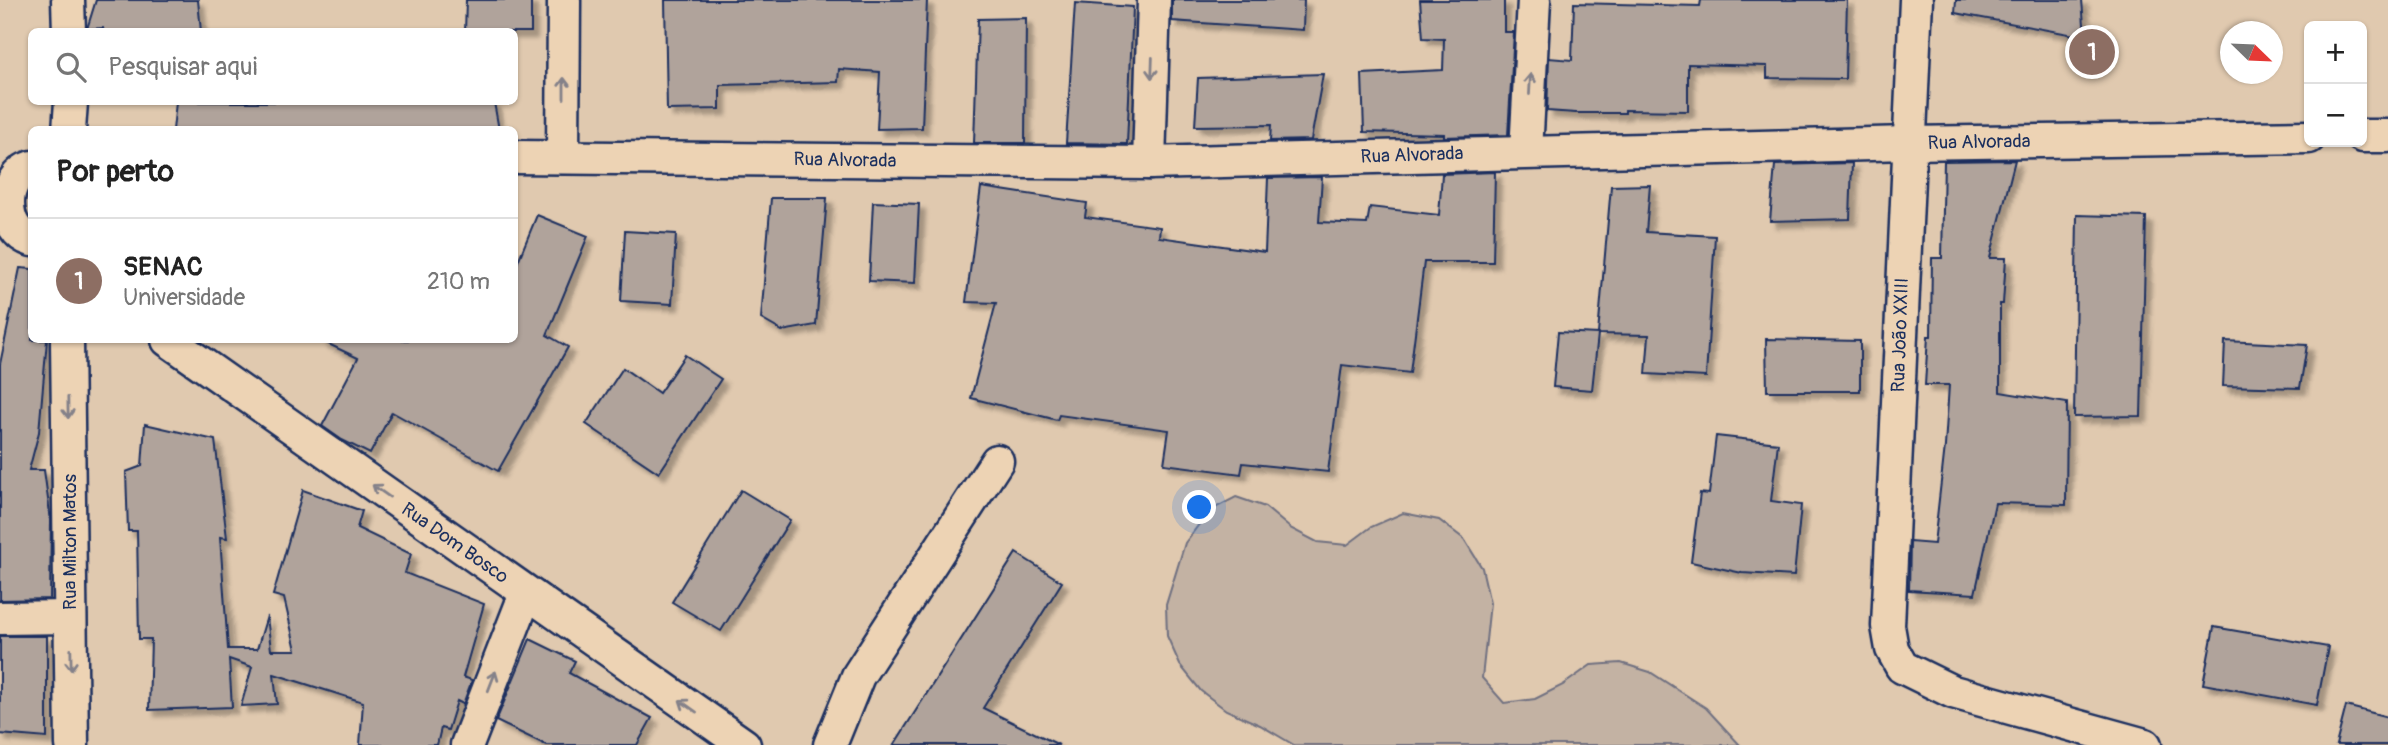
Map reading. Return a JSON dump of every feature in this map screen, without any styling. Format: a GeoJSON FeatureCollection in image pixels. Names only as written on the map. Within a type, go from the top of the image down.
{"type":"FeatureCollection","features":[{"type":"Feature","properties":{"kind":"street"},"geometry":{"type":"LineString","coordinates":[[68,0],[69,28]]}},
{"type":"Feature","properties":{"kind":"street"},"geometry":{"type":"LineString","coordinates":[[563,157],[564,0]]}},
{"type":"Feature","properties":{"kind":"street"},"geometry":{"type":"LineString","coordinates":[[1149,163],[1154,0]]}},
{"type":"Feature","properties":{"kind":"street"},"geometry":{"type":"LineString","coordinates":[[1526,152],[1534,0]]}},
{"type":"Feature","properties":{"kind":"street","name":"Rua João XXIII"},"geometry":{"type":"LineString","coordinates":[[1916,0],[1888,626],[1892,649],[1902,667],[1953,692],[2145,745]]}},
{"type":"Feature","properties":{"kind":"street"},"geometry":{"type":"LineString","coordinates":[[69,126],[71,105]]}},
{"type":"Feature","properties":{"kind":"street"},"geometry":{"type":"LineString","coordinates":[[2367,136],[2388,136]]}},
{"type":"Feature","properties":{"kind":"street","name":"Rua Alvorada"},"geometry":{"type":"LineString","coordinates":[[518,157],[1149,163],[1908,143],[2304,137]]}},
{"type":"Feature","properties":{"kind":"street"},"geometry":{"type":"LineString","coordinates":[[19,235],[1,212],[1,197],[5,184],[20,167]]}},
{"type":"Feature","properties":{"kind":"street","name":"Rua Milton Matos"},"geometry":{"type":"LineString","coordinates":[[67,343],[72,745]]}},
{"type":"Feature","properties":{"kind":"street","name":"Rua Dom Bosco"},"geometry":{"type":"LineString","coordinates":[[172,343],[744,745]]}},
{"type":"Feature","properties":{"kind":"street"},"geometry":{"type":"LineString","coordinates":[[830,745],[858,676],[996,461]]}},
{"type":"Feature","properties":{"kind":"street"},"geometry":{"type":"LineString","coordinates":[[467,745],[526,593]]}},
{"type":"Feature","properties":{"kind":"street"},"geometry":{"type":"LineString","coordinates":[[0,618],[70,617]]}},
{"type":"Feature","properties":{"kind":"shaded area"},"geometry":{"type":"Polygon","coordinates":[[[1236,497],[1265,507],[1290,528],[1317,542],[1347,545],[1371,527],[1403,513],[1439,520],[1464,539],[1482,568],[1490,603],[1482,678],[1504,703],[1535,699],[1563,685],[1591,665],[1621,663],[1650,672],[1706,708],[1740,745],[1294,745],[1260,725],[1226,710],[1201,691],[1180,665],[1167,636],[1166,605],[1185,543],[1209,511],[1236,497]]]}},
{"type":"Feature","properties":{"kind":"building"},"geometry":{"type":"Polygon","coordinates":[[[96,0],[198,0],[201,28],[87,28],[96,0]]]}},
{"type":"Feature","properties":{"kind":"building"},"geometry":{"type":"Polygon","coordinates":[[[466,0],[531,0],[531,32],[518,32],[518,28],[465,28],[466,0]]]}},
{"type":"Feature","properties":{"kind":"building"},"geometry":{"type":"Polygon","coordinates":[[[665,0],[927,0],[922,128],[877,129],[880,72],[839,69],[838,82],[720,85],[720,109],[667,110],[665,0]]]}},
{"type":"Feature","properties":{"kind":"building"},"geometry":{"type":"Polygon","coordinates":[[[1172,0],[1304,0],[1303,30],[1172,21],[1172,0]]]}},
{"type":"Feature","properties":{"kind":"building"},"geometry":{"type":"Polygon","coordinates":[[[1420,0],[1504,0],[1504,32],[1514,32],[1508,135],[1444,137],[1444,134],[1364,132],[1362,74],[1443,70],[1444,39],[1423,38],[1420,0]]]}},
{"type":"Feature","properties":{"kind":"building"},"geometry":{"type":"Polygon","coordinates":[[[1701,0],[1847,0],[1845,79],[1767,78],[1767,66],[1688,64],[1688,111],[1547,111],[1549,58],[1572,60],[1574,3],[1700,6],[1701,0]]]}},
{"type":"Feature","properties":{"kind":"building"},"geometry":{"type":"Polygon","coordinates":[[[1956,0],[2082,0],[2085,37],[1955,13],[1956,0]]]}},
{"type":"Feature","properties":{"kind":"building"},"geometry":{"type":"Polygon","coordinates":[[[1075,3],[1133,7],[1127,144],[1066,143],[1075,3]]]}},
{"type":"Feature","properties":{"kind":"building"},"geometry":{"type":"Polygon","coordinates":[[[1026,18],[1025,143],[974,143],[978,19],[1026,18]]]}},
{"type":"Feature","properties":{"kind":"building"},"geometry":{"type":"Polygon","coordinates":[[[1323,74],[1311,140],[1270,141],[1271,125],[1195,126],[1198,78],[1323,74]]]}},
{"type":"Feature","properties":{"kind":"building"},"geometry":{"type":"Polygon","coordinates":[[[176,105],[495,105],[498,126],[173,126],[176,105]]]}},
{"type":"Feature","properties":{"kind":"building"},"geometry":{"type":"Polygon","coordinates":[[[2015,160],[1990,258],[2006,258],[2003,304],[2000,304],[2000,392],[2067,403],[2066,505],[1995,503],[1975,594],[1909,590],[1910,542],[1934,544],[1945,446],[1949,385],[1925,385],[1928,336],[1931,336],[1932,258],[1942,258],[1944,161],[2015,160]]]}},
{"type":"Feature","properties":{"kind":"building"},"geometry":{"type":"Polygon","coordinates":[[[1852,163],[1850,219],[1770,221],[1775,165],[1852,163]]]}},
{"type":"Feature","properties":{"kind":"building"},"geometry":{"type":"Polygon","coordinates":[[[1495,172],[1493,262],[1424,262],[1410,373],[1342,365],[1328,472],[1243,463],[1241,474],[1164,464],[1169,430],[1059,415],[1057,420],[971,398],[996,303],[966,302],[981,187],[1087,203],[1085,217],[1160,227],[1159,237],[1265,252],[1268,178],[1322,177],[1319,222],[1367,224],[1370,207],[1439,215],[1442,174],[1495,172]]]}},
{"type":"Feature","properties":{"kind":"building"},"geometry":{"type":"Polygon","coordinates":[[[1650,185],[1646,232],[1715,236],[1706,377],[1646,374],[1649,335],[1598,334],[1611,186],[1650,185]]]}},
{"type":"Feature","properties":{"kind":"building"},"geometry":{"type":"Polygon","coordinates":[[[771,198],[827,198],[816,325],[782,331],[761,319],[771,198]]]}},
{"type":"Feature","properties":{"kind":"building"},"geometry":{"type":"Polygon","coordinates":[[[873,202],[919,204],[915,283],[869,281],[873,202]]]}},
{"type":"Feature","properties":{"kind":"building"},"geometry":{"type":"Polygon","coordinates":[[[537,215],[588,236],[547,335],[568,347],[498,471],[392,412],[370,454],[322,426],[358,358],[326,343],[518,343],[518,261],[537,215]]]}},
{"type":"Feature","properties":{"kind":"building"},"geometry":{"type":"Polygon","coordinates":[[[2077,215],[2146,217],[2141,416],[2074,417],[2077,215]]]}},
{"type":"Feature","properties":{"kind":"building"},"geometry":{"type":"Polygon","coordinates":[[[625,231],[676,234],[672,304],[621,301],[625,231]]]}},
{"type":"Feature","properties":{"kind":"building"},"geometry":{"type":"Polygon","coordinates":[[[20,268],[28,269],[28,343],[47,343],[39,432],[29,470],[44,470],[51,521],[50,599],[0,600],[0,364],[20,268]]]}},
{"type":"Feature","properties":{"kind":"building"},"geometry":{"type":"Polygon","coordinates":[[[1558,332],[1598,334],[1592,390],[1553,387],[1558,332]]]}},
{"type":"Feature","properties":{"kind":"building"},"geometry":{"type":"Polygon","coordinates":[[[1766,339],[1860,341],[1860,391],[1767,391],[1766,339]]]}},
{"type":"Feature","properties":{"kind":"building"},"geometry":{"type":"Polygon","coordinates":[[[2225,341],[2307,345],[2300,388],[2223,386],[2225,341]]]}},
{"type":"Feature","properties":{"kind":"building"},"geometry":{"type":"Polygon","coordinates":[[[685,355],[721,379],[659,473],[586,424],[623,368],[659,393],[685,355]]]}},
{"type":"Feature","properties":{"kind":"building"},"geometry":{"type":"Polygon","coordinates":[[[145,424],[215,440],[227,538],[220,537],[228,649],[257,649],[267,616],[271,650],[296,650],[284,598],[273,595],[303,490],[362,511],[357,528],[411,554],[405,573],[484,604],[463,677],[472,680],[463,704],[457,701],[448,730],[441,728],[437,745],[360,745],[363,702],[274,674],[277,704],[241,706],[252,667],[229,659],[232,707],[149,710],[151,639],[139,639],[137,531],[128,531],[126,472],[142,466],[145,424]]]}},
{"type":"Feature","properties":{"kind":"building"},"geometry":{"type":"Polygon","coordinates":[[[1716,436],[1778,443],[1771,501],[1801,505],[1794,576],[1742,573],[1691,562],[1700,493],[1709,494],[1716,436]]]}},
{"type":"Feature","properties":{"kind":"building"},"geometry":{"type":"Polygon","coordinates":[[[741,490],[790,520],[721,631],[672,602],[741,490]]]}},
{"type":"Feature","properties":{"kind":"building"},"geometry":{"type":"Polygon","coordinates":[[[1016,553],[1062,582],[983,708],[1059,745],[894,745],[1016,553]]]}},
{"type":"Feature","properties":{"kind":"building"},"geometry":{"type":"Polygon","coordinates":[[[2214,627],[2328,647],[2317,705],[2203,684],[2214,627]]]}},
{"type":"Feature","properties":{"kind":"building"},"geometry":{"type":"Polygon","coordinates":[[[0,636],[47,636],[47,738],[0,734],[0,636]]]}},
{"type":"Feature","properties":{"kind":"building"},"geometry":{"type":"Polygon","coordinates":[[[530,639],[575,661],[569,673],[652,718],[637,745],[546,745],[496,721],[530,639]]]}},
{"type":"Feature","properties":{"kind":"building"},"geometry":{"type":"Polygon","coordinates":[[[2346,706],[2388,717],[2388,745],[2336,745],[2346,706]]]}},
{"type":"Feature","properties":{"kind":"place","name":"SENAC"},"geometry":{"type":"Point","coordinates":[2092,52]}}]}
